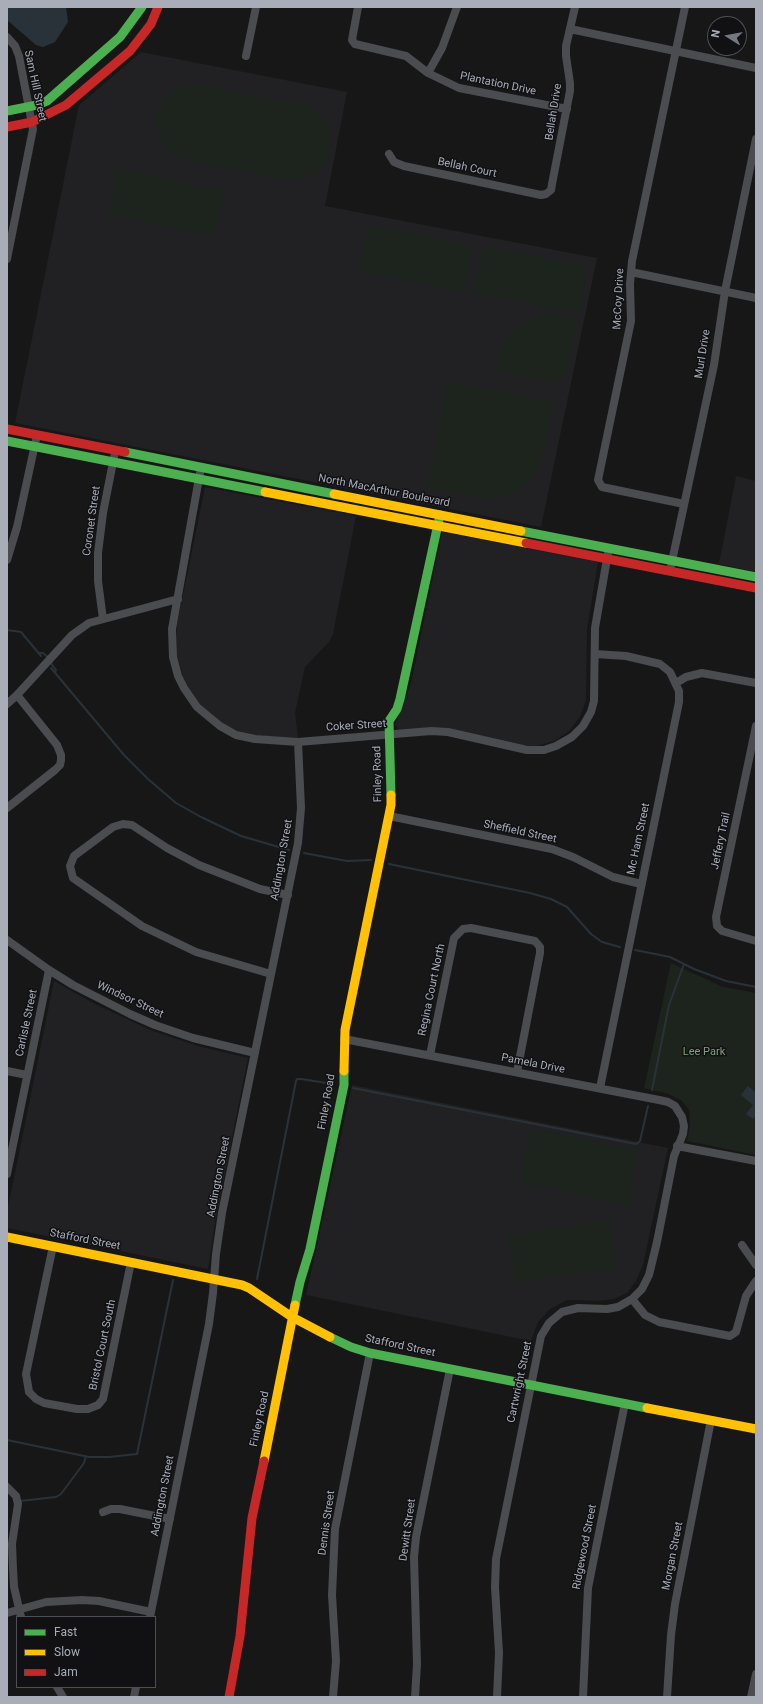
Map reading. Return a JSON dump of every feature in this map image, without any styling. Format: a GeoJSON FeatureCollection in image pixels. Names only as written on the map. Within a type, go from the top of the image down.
{"type":"FeatureCollection","features":[{"type":"Feature","properties":{"kind":"street"},"geometry":{"type":"LineString","coordinates":[[7,111],[28,108],[47,101],[120,37],[132,24],[142,7]]}},
{"type":"Feature","properties":{"kind":"street"},"geometry":{"type":"LineString","coordinates":[[7,127],[32,122],[66,105],[130,51],[151,24],[158,7]]}},
{"type":"Feature","properties":{"kind":"street"},"geometry":{"type":"LineString","coordinates":[[246,56],[256,7]]}},
{"type":"Feature","properties":{"kind":"street","name":"Plantation Drive"},"geometry":{"type":"LineString","coordinates":[[358,7],[352,40],[362,46],[406,56],[428,72],[459,88],[567,109]]}},
{"type":"Feature","properties":{"kind":"street"},"geometry":{"type":"LineString","coordinates":[[428,72],[442,48],[457,7]]}},
{"type":"Feature","properties":{"kind":"street","name":"Bellah Drive"},"geometry":{"type":"LineString","coordinates":[[546,194],[551,190],[567,109],[570,84],[566,56],[575,7]]}},
{"type":"Feature","properties":{"kind":"street","name":"McCoy Drive"},"geometry":{"type":"LineString","coordinates":[[684,504],[602,487],[598,483],[631,321],[631,272],[685,7]]}},
{"type":"Feature","properties":{"kind":"street"},"geometry":{"type":"LineString","coordinates":[[570,29],[756,68]]}},
{"type":"Feature","properties":{"kind":"street","name":"Sam Hill Street"},"geometry":{"type":"LineString","coordinates":[[7,37],[15,46],[19,56],[33,129],[7,259]]}},
{"type":"Feature","properties":{"kind":"street","name":"Murl Drive"},"geometry":{"type":"LineString","coordinates":[[670,571],[714,365],[725,291],[756,139]]}},
{"type":"Feature","properties":{"kind":"street","name":"Bellah Court"},"geometry":{"type":"LineString","coordinates":[[389,154],[394,162],[404,166],[541,195],[546,194]]}},
{"type":"Feature","properties":{"kind":"street"},"geometry":{"type":"LineString","coordinates":[[631,272],[756,298]]}},
{"type":"Feature","properties":{"kind":"street","name":"North MacArthur Boulevard"},"geometry":{"type":"LineString","coordinates":[[7,429],[672,560],[756,578]]}},
{"type":"Feature","properties":{"kind":"street"},"geometry":{"type":"LineString","coordinates":[[7,560],[17,527],[37,435]]}},
{"type":"Feature","properties":{"kind":"street"},"geometry":{"type":"LineString","coordinates":[[7,441],[756,588]]}},
{"type":"Feature","properties":{"kind":"street","name":"Coronet Street"},"geometry":{"type":"LineString","coordinates":[[103,619],[98,581],[98,553],[102,513],[115,450]]}},
{"type":"Feature","properties":{"kind":"street","name":"Coker Street"},"geometry":{"type":"LineString","coordinates":[[201,467],[172,629],[173,657],[178,676],[197,707],[211,720],[236,735],[270,741],[298,742],[431,731],[448,732],[527,750],[544,750],[556,746],[572,737],[582,726],[591,712],[594,701],[598,608],[609,548]]}},
{"type":"Feature","properties":{"kind":"street"},"geometry":{"type":"LineString","coordinates":[[254,490],[256,478]]}},
{"type":"Feature","properties":{"kind":"street"},"geometry":{"type":"LineString","coordinates":[[308,500],[310,489]]}},
{"type":"Feature","properties":{"kind":"street"},"geometry":{"type":"LineString","coordinates":[[398,518],[400,506]]}},
{"type":"Feature","properties":{"kind":"street","name":"Finley Road"},"geometry":{"type":"LineString","coordinates":[[229,1697],[240,1636],[252,1518],[292,1317],[300,1282],[310,1249],[344,1085],[344,1039],[389,816],[392,792],[388,721],[397,709],[400,699],[440,514]]}},
{"type":"Feature","properties":{"kind":"street"},"geometry":{"type":"LineString","coordinates":[[7,704],[17,695],[72,634],[89,623],[178,599]]}},
{"type":"Feature","properties":{"kind":"street","name":"Mc Ham Street"},"geometry":{"type":"LineString","coordinates":[[595,654],[626,656],[660,664],[670,672],[679,691],[679,702],[600,1088]]}},
{"type":"Feature","properties":{"kind":"street"},"geometry":{"type":"LineString","coordinates":[[676,683],[686,677],[702,673],[756,683]]}},
{"type":"Feature","properties":{"kind":"street"},"geometry":{"type":"LineString","coordinates":[[7,808],[55,770],[60,765],[61,760],[61,755],[56,745],[17,695]]}},
{"type":"Feature","properties":{"kind":"street","name":"Jeffery Trail"},"geometry":{"type":"LineString","coordinates":[[752,941],[718,928],[716,917],[756,726]]}},
{"type":"Feature","properties":{"kind":"street","name":"Addington Street"},"geometry":{"type":"LineString","coordinates":[[151,1615],[209,1324],[222,1213],[288,895],[300,830],[301,808],[298,742]]}},
{"type":"Feature","properties":{"kind":"street","name":"Sheffield Street"},"geometry":{"type":"LineString","coordinates":[[389,816],[552,849],[574,857],[613,877],[641,884]]}},
{"type":"Feature","properties":{"kind":"street"},"geometry":{"type":"LineString","coordinates":[[271,974],[196,952],[142,926],[74,878],[70,866],[74,856],[113,827],[123,824],[132,825],[167,848],[227,877],[260,889],[288,895]]}},
{"type":"Feature","properties":{"kind":"street","name":"Regina Court North"},"geometry":{"type":"LineString","coordinates":[[430,1055],[454,938],[463,929],[482,930],[535,941],[540,947],[517,1072]]}},
{"type":"Feature","properties":{"kind":"street","name":"Windsor Street"},"geometry":{"type":"LineString","coordinates":[[7,940],[49,970],[106,1002],[155,1025],[193,1038],[255,1052]]}},
{"type":"Feature","properties":{"kind":"street","name":"Carlisle Street"},"geometry":{"type":"LineString","coordinates":[[7,1174],[9,1153],[49,970]]}},
{"type":"Feature","properties":{"kind":"street","name":"Pamela Drive"},"geometry":{"type":"LineString","coordinates":[[344,1039],[668,1102],[675,1106],[682,1117],[684,1126],[681,1140],[677,1146]]}},
{"type":"Feature","properties":{"kind":"street"},"geometry":{"type":"LineString","coordinates":[[7,1072],[27,1076]]}},
{"type":"Feature","properties":{"kind":"street"},"geometry":{"type":"LineString","coordinates":[[677,1146],[756,1161]]}},
{"type":"Feature","properties":{"kind":"street","name":"Cartwright Street"},"geometry":{"type":"LineString","coordinates":[[497,1697],[499,1653],[495,1587],[496,1559],[541,1336],[555,1317],[569,1310],[607,1309],[618,1306],[632,1299],[642,1289],[649,1274],[677,1146]]}},
{"type":"Feature","properties":{"kind":"street","name":"Stafford Street"},"geometry":{"type":"LineString","coordinates":[[7,1237],[249,1288],[292,1317],[335,1340],[370,1353],[756,1429]]}},
{"type":"Feature","properties":{"kind":"street"},"geometry":{"type":"LineString","coordinates":[[742,1245],[756,1265]]}},
{"type":"Feature","properties":{"kind":"street","name":"Bristol Court South"},"geometry":{"type":"LineString","coordinates":[[53,1246],[26,1374],[29,1392],[36,1399],[44,1403],[76,1409],[88,1409],[94,1408],[103,1399],[131,1262]]}},
{"type":"Feature","properties":{"kind":"street"},"geometry":{"type":"LineString","coordinates":[[632,1299],[645,1315],[659,1322],[730,1336],[736,1332],[746,1296],[756,1281]]}},
{"type":"Feature","properties":{"kind":"street","name":"Dennis Street"},"geometry":{"type":"LineString","coordinates":[[333,1697],[336,1661],[332,1595],[335,1529],[370,1353]]}},
{"type":"Feature","properties":{"kind":"street","name":"Dewitt Street"},"geometry":{"type":"LineString","coordinates":[[415,1697],[417,1664],[414,1557],[416,1537],[450,1369]]}},
{"type":"Feature","properties":{"kind":"street","name":"Ridgewood Street"},"geometry":{"type":"LineString","coordinates":[[583,1697],[588,1588],[625,1403]]}},
{"type":"Feature","properties":{"kind":"street","name":"Morgan Street"},"geometry":{"type":"LineString","coordinates":[[667,1697],[676,1604],[711,1420]]}},
{"type":"Feature","properties":{"kind":"street"},"geometry":{"type":"LineString","coordinates":[[7,1488],[16,1496],[18,1504],[12,1544],[14,1587],[20,1613]]}},
{"type":"Feature","properties":{"kind":"street"},"geometry":{"type":"LineString","coordinates":[[103,1512],[111,1509],[120,1509],[170,1519]]}},
{"type":"Feature","properties":{"kind":"street"},"geometry":{"type":"LineString","coordinates":[[7,1613],[20,1613],[46,1602],[82,1600],[99,1601],[151,1615]]}},
{"type":"Feature","properties":{"kind":"street"},"geometry":{"type":"LineString","coordinates":[[751,1697],[756,1674]]}},
{"type":"Feature","properties":{"kind":"street"},"geometry":{"type":"LineString","coordinates":[[58,1688],[64,1697]]}},
{"type":"Feature","properties":{"kind":"shaded area"},"geometry":{"type":"Polygon","coordinates":[[[7,7],[66,7],[68,22],[55,42],[43,47],[36,45],[7,20],[7,7]]]}},
{"type":"Feature","properties":{"kind":"shaded area"},"geometry":{"type":"Polygon","coordinates":[[[141,52],[347,92],[325,206],[597,258],[541,527],[15,423],[79,105],[141,52]]]}},
{"type":"Feature","properties":{"kind":"shaded area"},"geometry":{"type":"Polygon","coordinates":[[[736,476],[756,481],[756,572],[719,564],[736,476]]]}},
{"type":"Feature","properties":{"kind":"shaded area"},"geometry":{"type":"Polygon","coordinates":[[[205,487],[356,516],[333,634],[329,642],[305,667],[295,713],[298,738],[248,735],[221,724],[200,705],[184,680],[176,653],[177,624],[205,487]]]}},
{"type":"Feature","properties":{"kind":"shaded area"},"geometry":{"type":"Polygon","coordinates":[[[442,532],[598,562],[587,629],[586,700],[580,717],[569,731],[554,741],[537,746],[519,745],[436,728],[399,730],[395,725],[411,683],[442,532]]]}},
{"type":"Feature","properties":{"kind":"shaded area"},"geometry":{"type":"Polygon","coordinates":[[[54,981],[93,1003],[150,1030],[198,1046],[248,1058],[215,1223],[208,1269],[7,1228],[7,1212],[54,981]]]}},
{"type":"Feature","properties":{"kind":"shaded area"},"geometry":{"type":"Polygon","coordinates":[[[352,1085],[668,1148],[643,1265],[636,1281],[627,1293],[614,1299],[599,1301],[567,1300],[550,1309],[538,1322],[531,1341],[306,1295],[352,1085]]]}},
{"type":"Feature","properties":{"kind":"shaded area"},"geometry":{"type":"Polygon","coordinates":[[[748,1086],[756,1093],[756,1115],[753,1119],[746,1114],[753,1105],[741,1095],[748,1086]]]}},
{"type":"Feature","properties":{"kind":"green space"},"geometry":{"type":"Polygon","coordinates":[[[188,85],[200,85],[308,106],[319,114],[327,124],[331,136],[330,149],[326,162],[318,172],[306,178],[294,181],[186,160],[174,155],[164,146],[158,135],[157,122],[159,109],[166,98],[175,90],[188,85]]]}},
{"type":"Feature","properties":{"kind":"green space"},"geometry":{"type":"Polygon","coordinates":[[[117,169],[224,191],[215,236],[108,215],[117,169]]]}},
{"type":"Feature","properties":{"kind":"green space"},"geometry":{"type":"Polygon","coordinates":[[[369,225],[473,246],[464,292],[359,271],[369,225]]]}},
{"type":"Feature","properties":{"kind":"green space"},"geometry":{"type":"Polygon","coordinates":[[[484,246],[588,267],[579,313],[474,292],[484,246]]]}},
{"type":"Feature","properties":{"kind":"green space"},"geometry":{"type":"Polygon","coordinates":[[[560,314],[578,319],[565,375],[553,383],[497,370],[501,352],[510,336],[524,323],[541,316],[560,314]]]}},
{"type":"Feature","properties":{"kind":"green space"},"geometry":{"type":"Polygon","coordinates":[[[455,383],[553,402],[543,454],[537,469],[527,482],[514,492],[498,497],[482,498],[427,488],[446,389],[455,383]]]}},
{"type":"Feature","properties":{"kind":"green space","name":"Lee Park"},"geometry":{"type":"Polygon","coordinates":[[[671,963],[723,987],[756,993],[756,1155],[687,1141],[690,1125],[689,1110],[682,1101],[669,1094],[644,1088],[671,963]]]}},
{"type":"Feature","properties":{"kind":"green space"},"geometry":{"type":"Polygon","coordinates":[[[531,1129],[638,1151],[628,1205],[520,1182],[531,1129]]]}},
{"type":"Feature","properties":{"kind":"green space"},"geometry":{"type":"Polygon","coordinates":[[[609,1220],[616,1268],[515,1282],[508,1235],[609,1220]]]}},
{"type":"Feature","properties":{"kind":"waterway"},"geometry":{"type":"LineString","coordinates":[[7,630],[21,632],[41,656]]}},
{"type":"Feature","properties":{"kind":"waterway"},"geometry":{"type":"LineString","coordinates":[[38,653],[43,653],[49,658]]}},
{"type":"Feature","properties":{"kind":"waterway"},"geometry":{"type":"LineString","coordinates":[[50,662],[56,670],[55,673]]}},
{"type":"Feature","properties":{"kind":"waterway"},"geometry":{"type":"LineString","coordinates":[[51,668],[124,755],[148,779],[176,803],[241,836],[289,850]]}},
{"type":"Feature","properties":{"kind":"waterway"},"geometry":{"type":"LineString","coordinates":[[304,853],[347,861],[371,860]]}},
{"type":"Feature","properties":{"kind":"waterway"},"geometry":{"type":"LineString","coordinates":[[389,864],[530,893],[551,899],[567,907],[591,934],[602,942],[620,947]]}},
{"type":"Feature","properties":{"kind":"waterway"},"geometry":{"type":"LineString","coordinates":[[635,950],[670,957],[694,969],[726,981],[756,987]]}},
{"type":"Feature","properties":{"kind":"waterway"},"geometry":{"type":"LineString","coordinates":[[652,1090],[669,1005],[684,964]]}},
{"type":"Feature","properties":{"kind":"waterway"},"geometry":{"type":"LineString","coordinates":[[257,1279],[296,1081],[297,1079],[301,1079],[333,1084]]}},
{"type":"Feature","properties":{"kind":"waterway"},"geometry":{"type":"LineString","coordinates":[[353,1088],[636,1144],[640,1141],[648,1106]]}},
{"type":"Feature","properties":{"kind":"waterway"},"geometry":{"type":"LineString","coordinates":[[7,1440],[89,1457],[109,1457],[137,1454],[173,1280]]}},
{"type":"Feature","properties":{"kind":"waterway"},"geometry":{"type":"LineString","coordinates":[[20,1501],[56,1497],[61,1494],[84,1463],[86,1456]]}},
{"type":"Feature","properties":{"kind":"traffic: fast"},"geometry":{"type":"LineString","coordinates":[[7,111],[37,105],[47,101],[120,37],[142,7]]}},
{"type":"Feature","properties":{"kind":"traffic: fast"},"geometry":{"type":"LineString","coordinates":[[7,441],[265,492]]}},
{"type":"Feature","properties":{"kind":"traffic: fast"},"geometry":{"type":"LineString","coordinates":[[125,452],[334,494]]}},
{"type":"Feature","properties":{"kind":"traffic: fast"},"geometry":{"type":"LineString","coordinates":[[391,795],[389,721],[397,709],[400,699],[440,515]]}},
{"type":"Feature","properties":{"kind":"traffic: fast"},"geometry":{"type":"LineString","coordinates":[[521,531],[756,577]]}},
{"type":"Feature","properties":{"kind":"traffic: fast"},"geometry":{"type":"LineString","coordinates":[[295,1305],[310,1249],[344,1085],[344,1071]]}},
{"type":"Feature","properties":{"kind":"traffic: fast"},"geometry":{"type":"LineString","coordinates":[[330,1337],[351,1347],[370,1353],[647,1408]]}},
{"type":"Feature","properties":{"kind":"traffic: slow"},"geometry":{"type":"LineString","coordinates":[[265,492],[526,543]]}},
{"type":"Feature","properties":{"kind":"traffic: slow"},"geometry":{"type":"LineString","coordinates":[[334,494],[521,531]]}},
{"type":"Feature","properties":{"kind":"traffic: slow"},"geometry":{"type":"LineString","coordinates":[[344,1071],[345,1030],[391,805],[391,795]]}},
{"type":"Feature","properties":{"kind":"traffic: slow"},"geometry":{"type":"LineString","coordinates":[[7,1237],[242,1285],[249,1288],[292,1317],[330,1337]]}},
{"type":"Feature","properties":{"kind":"traffic: slow"},"geometry":{"type":"LineString","coordinates":[[264,1461],[295,1305]]}},
{"type":"Feature","properties":{"kind":"traffic: slow"},"geometry":{"type":"LineString","coordinates":[[647,1408],[756,1429]]}},
{"type":"Feature","properties":{"kind":"traffic: jam"},"geometry":{"type":"LineString","coordinates":[[7,127],[32,122],[66,105],[130,51],[151,24],[158,7]]}},
{"type":"Feature","properties":{"kind":"traffic: jam"},"geometry":{"type":"LineString","coordinates":[[7,429],[125,452]]}},
{"type":"Feature","properties":{"kind":"traffic: jam"},"geometry":{"type":"LineString","coordinates":[[526,543],[756,588]]}},
{"type":"Feature","properties":{"kind":"traffic: jam"},"geometry":{"type":"LineString","coordinates":[[229,1697],[240,1636],[252,1518],[264,1461]]}}]}
